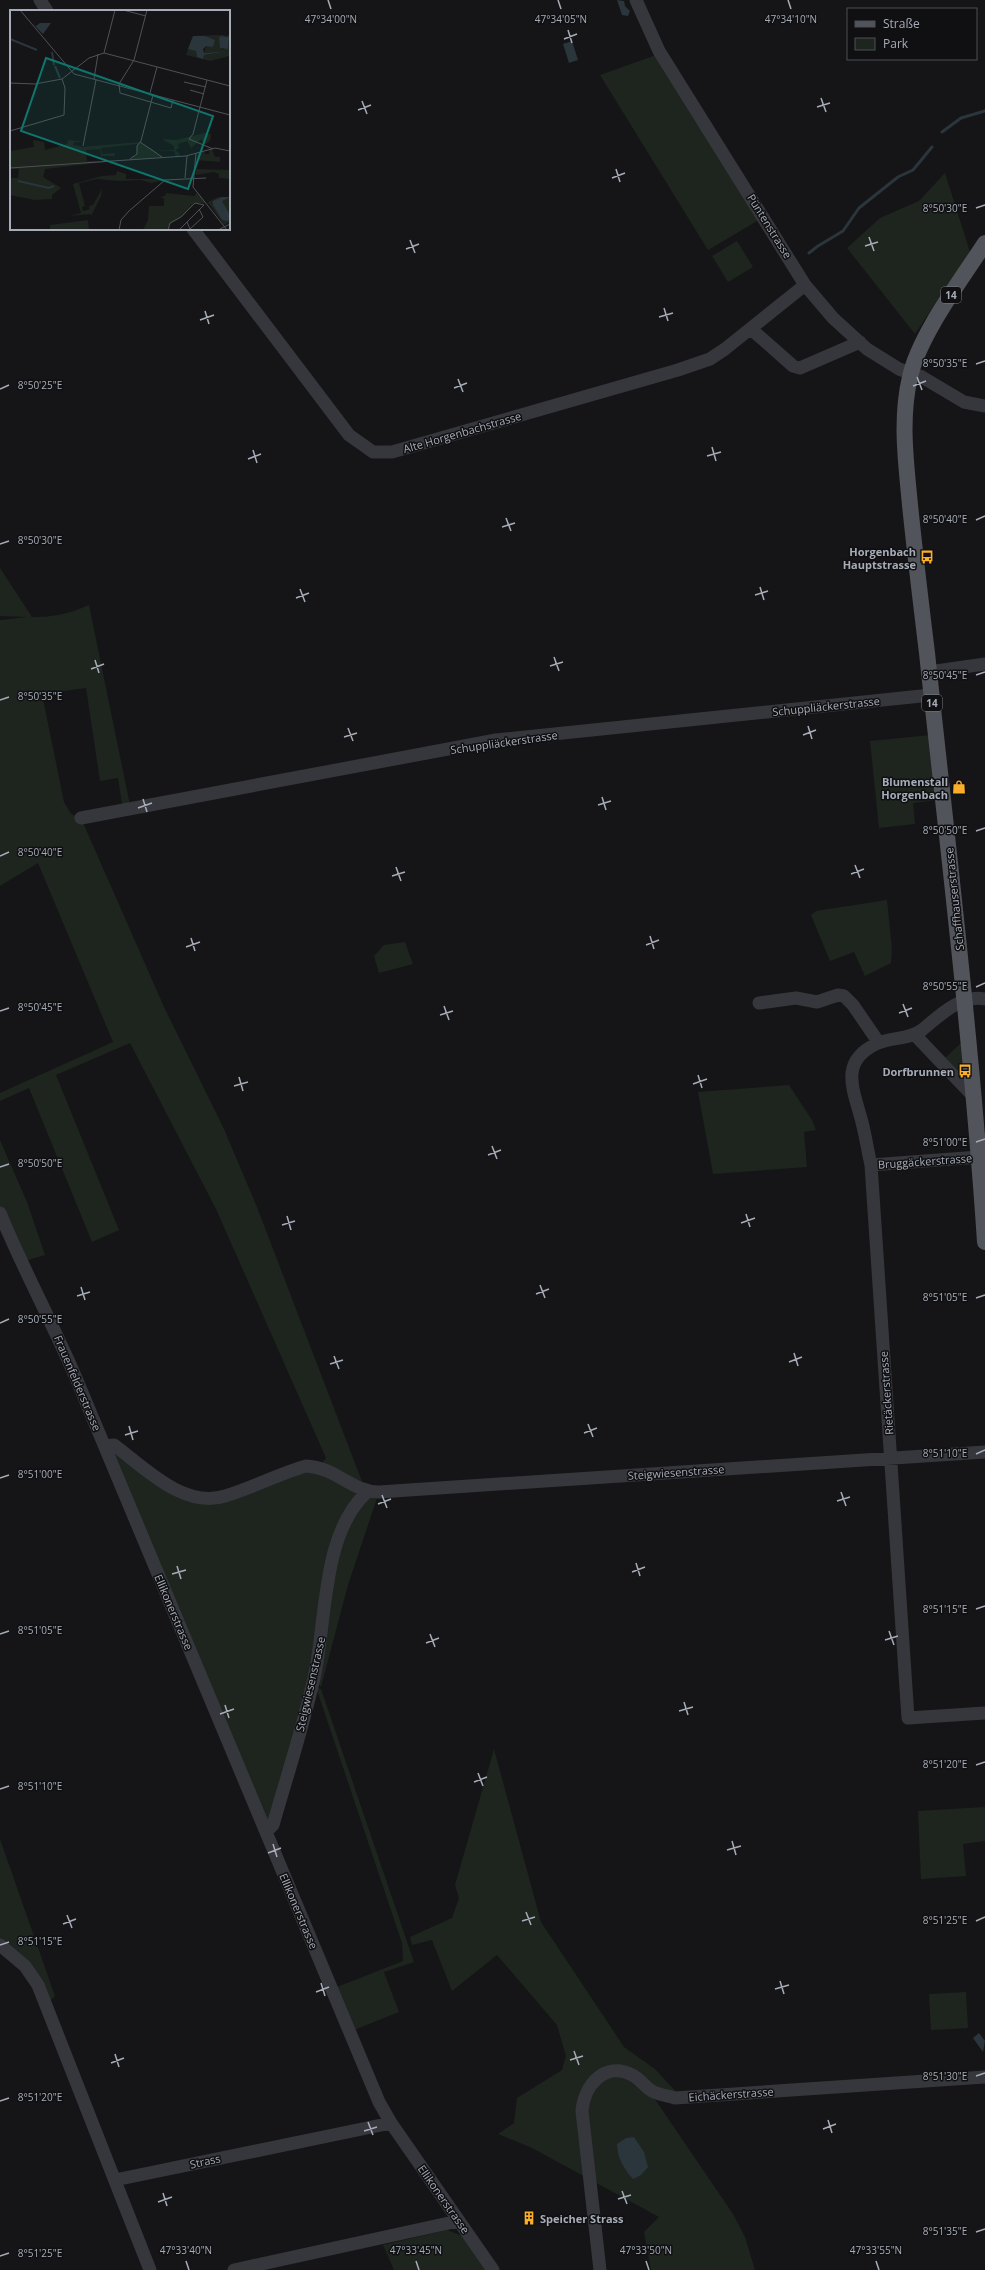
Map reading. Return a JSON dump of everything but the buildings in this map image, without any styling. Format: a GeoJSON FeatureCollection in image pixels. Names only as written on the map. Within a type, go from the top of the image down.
{"type":"FeatureCollection","features":[{"type":"Feature","properties":{"kind":"main road","name":"Schaffhauserstrasse"},"geometry":{"type":"LineString","coordinates":[[985,242],[938,316],[910,374],[904,408],[906,463],[975,1098],[985,1242]]}},
{"type":"Feature","properties":{"kind":"street"},"geometry":{"type":"LineString","coordinates":[[40,0],[46,10]]}},
{"type":"Feature","properties":{"kind":"street","name":"Püntenstrasse"},"geometry":{"type":"LineString","coordinates":[[636,0],[659,51],[805,285],[833,318],[860,342],[910,374],[922,377],[964,402],[985,406]]}},
{"type":"Feature","properties":{"kind":"street","name":"Alte Horgenbachstrasse"},"geometry":{"type":"LineString","coordinates":[[194,230],[349,435],[373,452],[392,452],[678,370],[710,359],[751,329],[805,285]]}},
{"type":"Feature","properties":{"kind":"street"},"geometry":{"type":"LineString","coordinates":[[751,329],[793,366],[800,368],[860,342]]}},
{"type":"Feature","properties":{"kind":"street"},"geometry":{"type":"LineString","coordinates":[[929,672],[985,664]]}},
{"type":"Feature","properties":{"kind":"street","name":"Schuppliäckerstrasse"},"geometry":{"type":"LineString","coordinates":[[81,818],[496,740],[931,695]]}},
{"type":"Feature","properties":{"kind":"street"},"geometry":{"type":"LineString","coordinates":[[759,1003],[796,998],[817,1002],[838,995],[844,996],[853,1005],[879,1042]]}},
{"type":"Feature","properties":{"kind":"street","name":"Rietäckerstrasse"},"geometry":{"type":"LineString","coordinates":[[985,999],[978,998],[951,1006],[915,1035],[879,1042],[868,1048],[856,1060],[851,1076],[853,1093],[860,1114],[871,1165],[908,1718],[985,1713]]}},
{"type":"Feature","properties":{"kind":"street"},"geometry":{"type":"LineString","coordinates":[[915,1035],[975,1098]]}},
{"type":"Feature","properties":{"kind":"street","name":"Bruggäckerstrasse"},"geometry":{"type":"LineString","coordinates":[[871,1165],[979,1157]]}},
{"type":"Feature","properties":{"kind":"street","name":"Frauenfelderstrasse"},"geometry":{"type":"LineString","coordinates":[[0,1213],[21,1262],[59,1337],[140,1533]]}},
{"type":"Feature","properties":{"kind":"street"},"geometry":{"type":"LineString","coordinates":[[105,1446],[114,1446],[185,1495],[202,1499],[223,1497],[306,1466],[326,1469],[367,1492]]}},
{"type":"Feature","properties":{"kind":"street","name":"Steigwiesenstrasse"},"geometry":{"type":"LineString","coordinates":[[266,1832],[273,1824],[314,1678],[323,1631],[328,1570],[343,1525],[356,1502],[367,1492],[985,1452]]}},
{"type":"Feature","properties":{"kind":"street","name":"Ellikonerstrasse"},"geometry":{"type":"LineString","coordinates":[[140,1533],[368,2078],[391,2123],[493,2270]]}},
{"type":"Feature","properties":{"kind":"street"},"geometry":{"type":"LineString","coordinates":[[0,1945],[25,1966],[38,1985],[150,2270]]}},
{"type":"Feature","properties":{"kind":"street","name":"Eichäckerstrasse"},"geometry":{"type":"LineString","coordinates":[[600,2270],[582,2111],[583,2099],[589,2086],[608,2071],[620,2071],[633,2075],[653,2092],[675,2098],[985,2077]]}},
{"type":"Feature","properties":{"kind":"street","name":"Strass"},"geometry":{"type":"LineString","coordinates":[[115,2180],[391,2123]]}},
{"type":"Feature","properties":{"kind":"street"},"geometry":{"type":"LineString","coordinates":[[234,2270],[458,2221]]}},
{"type":"Feature","properties":{"kind":"green space"},"geometry":{"type":"Polygon","coordinates":[[[656,55],[759,220],[708,250],[600,75],[656,55]]]}},
{"type":"Feature","properties":{"kind":"green space"},"geometry":{"type":"Polygon","coordinates":[[[945,173],[970,252],[915,334],[847,248],[880,218],[919,201],[945,173]]]}},
{"type":"Feature","properties":{"kind":"green space"},"geometry":{"type":"Polygon","coordinates":[[[737,241],[753,267],[728,282],[712,256],[737,241]]]}},
{"type":"Feature","properties":{"kind":"green space"},"geometry":{"type":"Polygon","coordinates":[[[0,568],[32,617],[61,614],[75,611],[89,605],[131,810],[123,811],[118,778],[100,781],[86,688],[42,694],[64,802],[71,814],[81,818],[164,1007],[224,1129],[257,1207],[366,1492],[379,1492],[348,1585],[321,1687],[314,1679],[266,1832],[105,1446],[202,1499],[319,1467],[326,1458],[216,1209],[130,1043],[56,1075],[119,1230],[92,1242],[29,1088],[0,1101],[0,1093],[113,1042],[38,863],[0,886],[0,620],[27,617],[0,616],[0,568]]]}},
{"type":"Feature","properties":{"kind":"green space"},"geometry":{"type":"Polygon","coordinates":[[[931,735],[938,800],[913,803],[915,824],[879,828],[870,741],[931,735]]]}},
{"type":"Feature","properties":{"kind":"green space"},"geometry":{"type":"Polygon","coordinates":[[[887,900],[892,949],[891,963],[865,976],[854,952],[830,961],[811,915],[816,911],[887,900]]]}},
{"type":"Feature","properties":{"kind":"green space"},"geometry":{"type":"Polygon","coordinates":[[[405,942],[413,964],[379,973],[374,956],[384,945],[405,942]]]}},
{"type":"Feature","properties":{"kind":"green space"},"geometry":{"type":"Polygon","coordinates":[[[961,1043],[964,1076],[962,1077],[945,1058],[961,1043]]]}},
{"type":"Feature","properties":{"kind":"green space"},"geometry":{"type":"Polygon","coordinates":[[[789,1085],[812,1120],[816,1130],[804,1132],[807,1167],[713,1174],[698,1092],[789,1085]]]}},
{"type":"Feature","properties":{"kind":"green space"},"geometry":{"type":"Polygon","coordinates":[[[0,1140],[27,1202],[45,1255],[21,1262],[0,1213],[0,1140]]]}},
{"type":"Feature","properties":{"kind":"green space"},"geometry":{"type":"Polygon","coordinates":[[[316,1687],[321,1689],[414,1962],[384,1972],[399,2012],[354,2030],[337,1987],[403,1961],[402,1943],[316,1687]]]}},
{"type":"Feature","properties":{"kind":"green space"},"geometry":{"type":"Polygon","coordinates":[[[494,1749],[541,1922],[624,2047],[655,2069],[678,2094],[648,2089],[733,2214],[745,2237],[755,2270],[651,2270],[644,2232],[659,2217],[532,2148],[498,2134],[514,2123],[517,2098],[562,2070],[566,2056],[557,2025],[497,1955],[452,1991],[432,1940],[412,1945],[410,1937],[452,1918],[459,1898],[455,1885],[494,1749]]]}},
{"type":"Feature","properties":{"kind":"green space"},"geometry":{"type":"Polygon","coordinates":[[[985,1807],[985,1841],[963,1844],[966,1876],[921,1879],[918,1811],[985,1807]]]}},
{"type":"Feature","properties":{"kind":"green space"},"geometry":{"type":"Polygon","coordinates":[[[0,1839],[55,1996],[45,2006],[38,1985],[0,1945],[0,1839]]]}},
{"type":"Feature","properties":{"kind":"green space"},"geometry":{"type":"Polygon","coordinates":[[[966,1992],[968,2028],[931,2030],[929,1994],[966,1992]]]}},
{"type":"Feature","properties":{"kind":"green space"},"geometry":{"type":"Polygon","coordinates":[[[447,2230],[465,2237],[489,2270],[394,2270],[383,2245],[447,2230]]]}},
{"type":"Feature","properties":{"kind":"shaded area"},"geometry":{"type":"Polygon","coordinates":[[[617,0],[624,1],[625,6],[630,11],[628,16],[622,15],[617,0]]]}},
{"type":"Feature","properties":{"kind":"shaded area"},"geometry":{"type":"Polygon","coordinates":[[[572,41],[578,60],[569,63],[563,44],[572,41]]]}},
{"type":"Feature","properties":{"kind":"shaded area"},"geometry":{"type":"Polygon","coordinates":[[[979,2033],[985,2041],[983,2052],[973,2038],[979,2033]]]}},
{"type":"Feature","properties":{"kind":"shaded area"},"geometry":{"type":"Polygon","coordinates":[[[634,2137],[644,2152],[648,2167],[641,2175],[633,2179],[622,2163],[618,2154],[617,2144],[626,2138],[634,2137]]]}},
{"type":"Feature","properties":{"kind":"waterway"},"geometry":{"type":"LineString","coordinates":[[942,132],[961,118],[985,111]]}},
{"type":"Feature","properties":{"kind":"waterway"},"geometry":{"type":"LineString","coordinates":[[809,253],[843,231],[859,208],[898,177],[913,170],[932,147]]}},
{"type":"Feature","properties":{"kind":"place","name":"Horgenbach Hauptstrasse"},"geometry":{"type":"Point","coordinates":[927,557]}},
{"type":"Feature","properties":{"kind":"place","name":"Blumenstall Horgenbach"},"geometry":{"type":"Point","coordinates":[959,787]}},
{"type":"Feature","properties":{"kind":"place","name":"Dorfbrunnen"},"geometry":{"type":"Point","coordinates":[965,1071]}},
{"type":"Feature","properties":{"kind":"place","name":"Speicher Strass"},"geometry":{"type":"Point","coordinates":[529,2218]}}]}
